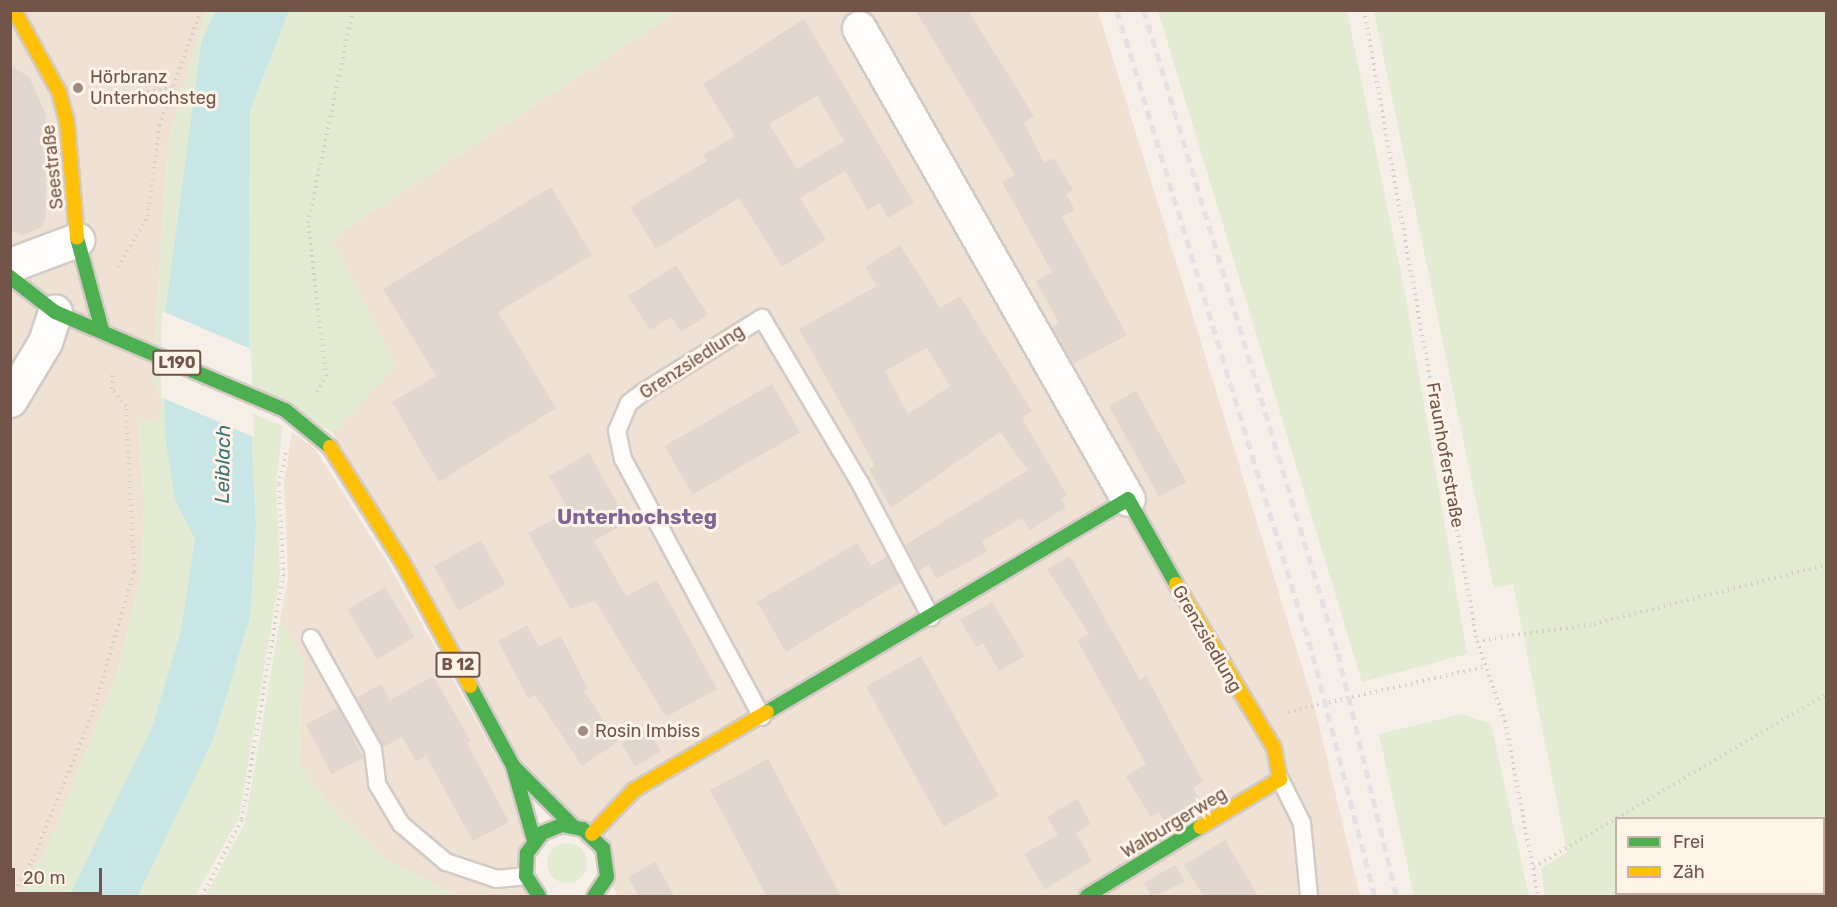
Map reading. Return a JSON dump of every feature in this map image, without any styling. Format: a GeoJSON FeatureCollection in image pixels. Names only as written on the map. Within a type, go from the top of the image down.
{"type":"FeatureCollection","features":[{"type":"Feature","properties":{"kind":"main road","name":"Seestraße"},"geometry":{"type":"LineString","coordinates":[[14,10],[59,92],[67,121],[76,240],[92,304],[102,330]]}},
{"type":"Feature","properties":{"kind":"main road","name":"L190"},"geometry":{"type":"LineString","coordinates":[[10,277],[55,312],[102,330],[219,382]]}},
{"type":"Feature","properties":{"kind":"main road","name":"B 12"},"geometry":{"type":"LineString","coordinates":[[219,382],[285,410],[326,440],[403,563],[513,766],[534,840]]}},
{"type":"Feature","properties":{"kind":"main road"},"geometry":{"type":"LineString","coordinates":[[592,834],[634,790],[762,717],[1128,499]]}},
{"type":"Feature","properties":{"kind":"main road","name":"Grenzsiedlung"},"geometry":{"type":"LineString","coordinates":[[1128,499],[1228,678],[1274,748],[1280,779]]}},
{"type":"Feature","properties":{"kind":"main road","name":"B 12"},"geometry":{"type":"LineString","coordinates":[[513,766],[573,826]]}},
{"type":"Feature","properties":{"kind":"main road","name":"Walburgerweg"},"geometry":{"type":"LineString","coordinates":[[1087,897],[1280,779]]}},
{"type":"Feature","properties":{"kind":"main road"},"geometry":{"type":"LineString","coordinates":[[539,897],[526,876],[527,853],[534,840],[551,828],[573,826],[592,834],[606,855],[606,890],[594,897]]}},
{"type":"Feature","properties":{"kind":"street","name":"Grenzsiedlung"},"geometry":{"type":"LineString","coordinates":[[859,28],[1128,499]]}},
{"type":"Feature","properties":{"kind":"street"},"geometry":{"type":"LineString","coordinates":[[10,265],[76,240]]}},
{"type":"Feature","properties":{"kind":"street"},"geometry":{"type":"LineString","coordinates":[[10,400],[45,342],[55,312]]}},
{"type":"Feature","properties":{"kind":"lane","name":"Grenzsiedlung"},"geometry":{"type":"LineString","coordinates":[[762,717],[623,459],[617,431],[629,403],[762,318],[860,483],[931,617]]}},
{"type":"Feature","properties":{"kind":"lane"},"geometry":{"type":"LineString","coordinates":[[311,638],[373,749],[377,784],[401,824],[446,862],[497,879],[526,876]]}},
{"type":"Feature","properties":{"kind":"lane"},"geometry":{"type":"LineString","coordinates":[[1280,779],[1302,823],[1309,897]]}},
{"type":"Feature","properties":{"kind":"path"},"geometry":{"type":"LineString","coordinates":[[92,304],[107,290],[148,216],[159,125],[201,10]]}},
{"type":"Feature","properties":{"kind":"path"},"geometry":{"type":"LineString","coordinates":[[318,392],[326,376],[308,223],[353,10]]}},
{"type":"Feature","properties":{"kind":"path","name":"Fraunhoferstraße"},"geometry":{"type":"LineString","coordinates":[[1364,10],[1477,641],[1483,667],[1504,722],[1538,897]]}},
{"type":"Feature","properties":{"kind":"path"},"geometry":{"type":"LineString","coordinates":[[67,121],[118,97],[172,88]]}},
{"type":"Feature","properties":{"kind":"path"},"geometry":{"type":"LineString","coordinates":[[11,897],[32,861],[93,712],[134,572],[126,405],[112,388],[113,370]]}},
{"type":"Feature","properties":{"kind":"path"},"geometry":{"type":"LineString","coordinates":[[202,897],[242,819],[283,576],[279,484],[288,444]]}},
{"type":"Feature","properties":{"kind":"path"},"geometry":{"type":"LineString","coordinates":[[1477,641],[1594,624],[1827,565]]}},
{"type":"Feature","properties":{"kind":"path"},"geometry":{"type":"LineString","coordinates":[[1314,704],[1483,667]]}},
{"type":"Feature","properties":{"kind":"path"},"geometry":{"type":"LineString","coordinates":[[1619,817],[1827,694]]}},
{"type":"Feature","properties":{"kind":"path"},"geometry":{"type":"LineString","coordinates":[[1534,867],[1615,819]]}},
{"type":"Feature","properties":{"kind":"shaded area","name":"Leiblach"},"geometry":{"type":"Polygon","coordinates":[[[10,11],[205,11],[168,143],[152,380],[162,403],[158,422],[138,429],[144,503],[141,573],[117,674],[53,834],[21,896],[10,896],[10,11]]]}},
{"type":"Feature","properties":{"kind":"shaded area"},"geometry":{"type":"Polygon","coordinates":[[[678,11],[1098,11],[1315,709],[1360,896],[618,896],[576,816],[519,757],[333,433],[331,239],[678,11]]]}},
{"type":"Feature","properties":{"kind":"shaded area"},"geometry":{"type":"Polygon","coordinates":[[[292,432],[315,449],[388,564],[503,769],[523,834],[527,896],[457,896],[383,858],[337,813],[300,766],[303,660],[280,620],[288,578],[284,482],[292,432]]]}},
{"type":"Feature","properties":{"kind":"green space"},"geometry":{"type":"Polygon","coordinates":[[[205,11],[257,11],[249,36],[222,519],[113,896],[21,896],[53,834],[117,674],[141,573],[144,503],[138,429],[142,419],[158,421],[162,403],[152,381],[168,143],[205,11]]]}},
{"type":"Feature","properties":{"kind":"green space"},"geometry":{"type":"Polygon","coordinates":[[[289,11],[678,11],[331,239],[396,366],[333,433],[249,383],[250,111],[289,11]]]}},
{"type":"Feature","properties":{"kind":"green space"},"geometry":{"type":"Polygon","coordinates":[[[1158,11],[1347,11],[1404,288],[1467,654],[1362,682],[1158,11]]]}},
{"type":"Feature","properties":{"kind":"green space"},"geometry":{"type":"Polygon","coordinates":[[[1374,11],[1826,11],[1826,896],[1545,896],[1541,868],[1567,852],[1513,584],[1494,588],[1374,11]]]}},
{"type":"Feature","properties":{"kind":"green space"},"geometry":{"type":"Polygon","coordinates":[[[250,412],[283,426],[276,484],[280,575],[239,818],[195,896],[138,896],[214,738],[250,618],[256,528],[250,412]]]}},
{"type":"Feature","properties":{"kind":"green space"},"geometry":{"type":"Polygon","coordinates":[[[280,620],[303,660],[300,766],[337,813],[383,858],[457,896],[205,896],[245,823],[280,620]]]}},
{"type":"Feature","properties":{"kind":"green space"},"geometry":{"type":"Polygon","coordinates":[[[1462,714],[1491,724],[1529,896],[1414,896],[1379,734],[1462,714]]]}},
{"type":"Feature","properties":{"kind":"green space"},"geometry":{"type":"Polygon","coordinates":[[[567,843],[575,844],[581,849],[586,855],[586,871],[581,877],[575,882],[567,883],[559,882],[553,877],[548,871],[547,863],[548,855],[553,849],[559,844],[567,843]]]}},
{"type":"Feature","properties":{"kind":"water"},"geometry":{"type":"Polygon","coordinates":[[[215,11],[289,11],[250,111],[249,383],[256,528],[250,618],[214,738],[138,896],[69,896],[152,728],[181,630],[195,539],[175,500],[165,437],[163,329],[201,44],[215,11]]]}},
{"type":"Feature","properties":{"kind":"pier"},"geometry":{"type":"Polygon","coordinates":[[[162,311],[251,349],[254,437],[161,397],[162,311]]]}},
{"type":"Feature","properties":{"kind":"building"},"geometry":{"type":"Polygon","coordinates":[[[915,10],[968,10],[1034,116],[1024,123],[1044,163],[1054,158],[1073,190],[1066,194],[1075,210],[1062,217],[1127,335],[1073,364],[1052,327],[1059,323],[1036,281],[1052,272],[1002,182],[1015,175],[915,10]]]}},
{"type":"Feature","properties":{"kind":"building"},"geometry":{"type":"Polygon","coordinates":[[[804,19],[914,203],[888,218],[880,203],[868,210],[845,171],[800,198],[826,240],[782,267],[739,198],[656,249],[630,207],[707,161],[703,155],[735,136],[703,84],[804,19]],[[817,96],[769,124],[797,169],[844,141],[817,96]]]}},
{"type":"Feature","properties":{"kind":"building"},"geometry":{"type":"Polygon","coordinates":[[[10,65],[29,77],[46,115],[46,217],[41,228],[22,235],[10,230],[10,65]]]}},
{"type":"Feature","properties":{"kind":"building"},"geometry":{"type":"Polygon","coordinates":[[[551,187],[592,255],[498,312],[556,408],[439,482],[392,402],[436,376],[383,289],[551,187]]]}},
{"type":"Feature","properties":{"kind":"building"},"geometry":{"type":"Polygon","coordinates":[[[900,245],[940,308],[960,296],[1032,411],[1022,418],[1067,495],[1061,500],[1066,507],[1030,530],[1022,518],[982,541],[987,552],[936,579],[929,565],[919,571],[905,545],[1028,470],[1000,432],[891,508],[869,469],[875,466],[799,329],[877,286],[865,267],[900,245]],[[927,348],[885,371],[908,414],[950,386],[927,348]]]}},
{"type":"Feature","properties":{"kind":"building"},"geometry":{"type":"Polygon","coordinates":[[[676,265],[708,315],[681,332],[671,317],[650,330],[628,296],[676,265]]]}},
{"type":"Feature","properties":{"kind":"building"},"geometry":{"type":"Polygon","coordinates":[[[772,384],[800,432],[693,494],[665,446],[772,384]]]}},
{"type":"Feature","properties":{"kind":"building"},"geometry":{"type":"Polygon","coordinates":[[[1136,391],[1186,482],[1159,497],[1109,406],[1136,391]]]}},
{"type":"Feature","properties":{"kind":"building"},"geometry":{"type":"Polygon","coordinates":[[[589,453],[628,522],[594,541],[626,596],[657,580],[717,689],[666,717],[595,601],[570,609],[528,533],[569,511],[549,476],[589,453]]]}},
{"type":"Feature","properties":{"kind":"building"},"geometry":{"type":"Polygon","coordinates":[[[481,540],[506,585],[458,611],[434,566],[481,540]]]}},
{"type":"Feature","properties":{"kind":"building"},"geometry":{"type":"Polygon","coordinates":[[[857,543],[871,566],[887,556],[901,582],[786,652],[757,602],[857,543]]]}},
{"type":"Feature","properties":{"kind":"building"},"geometry":{"type":"Polygon","coordinates":[[[1070,556],[1140,680],[1146,676],[1203,782],[1193,788],[1200,799],[1164,821],[1159,812],[1151,817],[1126,776],[1146,764],[1077,640],[1089,634],[1047,569],[1070,556]]]}},
{"type":"Feature","properties":{"kind":"building"},"geometry":{"type":"Polygon","coordinates":[[[385,587],[415,637],[377,659],[347,610],[385,587]]]}},
{"type":"Feature","properties":{"kind":"building"},"geometry":{"type":"Polygon","coordinates":[[[992,602],[1025,656],[999,671],[983,643],[976,647],[960,620],[992,602]]]}},
{"type":"Feature","properties":{"kind":"building"},"geometry":{"type":"Polygon","coordinates":[[[527,625],[539,647],[561,636],[588,689],[584,691],[618,742],[582,766],[535,695],[528,698],[498,641],[527,625]]]}},
{"type":"Feature","properties":{"kind":"building"},"geometry":{"type":"Polygon","coordinates":[[[921,656],[999,796],[943,826],[866,687],[921,656]]]}},
{"type":"Feature","properties":{"kind":"building"},"geometry":{"type":"Polygon","coordinates":[[[433,676],[471,741],[467,743],[509,822],[473,841],[426,756],[416,761],[402,737],[383,747],[356,698],[381,684],[390,700],[433,676]]]}},
{"type":"Feature","properties":{"kind":"building"},"geometry":{"type":"Polygon","coordinates":[[[338,708],[363,758],[331,774],[306,724],[338,708]]]}},
{"type":"Feature","properties":{"kind":"building"},"geometry":{"type":"Polygon","coordinates":[[[647,728],[661,751],[635,767],[621,743],[647,728]]]}},
{"type":"Feature","properties":{"kind":"building"},"geometry":{"type":"Polygon","coordinates":[[[768,759],[841,897],[767,897],[710,790],[768,759]]]}},
{"type":"Feature","properties":{"kind":"building"},"geometry":{"type":"Polygon","coordinates":[[[1077,799],[1091,824],[1076,833],[1092,861],[1045,889],[1024,854],[1058,835],[1047,817],[1077,799]]]}},
{"type":"Feature","properties":{"kind":"building"},"geometry":{"type":"Polygon","coordinates":[[[1225,840],[1259,897],[1204,897],[1184,865],[1225,840]]]}},
{"type":"Feature","properties":{"kind":"building"},"geometry":{"type":"Polygon","coordinates":[[[655,862],[675,897],[639,897],[628,877],[655,862]]]}},
{"type":"Feature","properties":{"kind":"building"},"geometry":{"type":"Polygon","coordinates":[[[1175,865],[1185,882],[1152,897],[1144,883],[1175,865]]]}},
{"type":"Feature","properties":{"kind":"railway"},"geometry":{"type":"LineString","coordinates":[[1117,10],[1313,655],[1375,896]]}},
{"type":"Feature","properties":{"kind":"railway"},"geometry":{"type":"LineString","coordinates":[[1144,10],[1338,653],[1397,896]]}},
{"type":"Feature","properties":{"kind":"traffic: fast"},"geometry":{"type":"LineString","coordinates":[[77,238],[102,330]]}},
{"type":"Feature","properties":{"kind":"traffic: fast"},"geometry":{"type":"LineString","coordinates":[[10,277],[55,312],[285,410],[330,447]]}},
{"type":"Feature","properties":{"kind":"traffic: fast"},"geometry":{"type":"LineString","coordinates":[[767,712],[1128,499],[1176,584]]}},
{"type":"Feature","properties":{"kind":"traffic: fast"},"geometry":{"type":"LineString","coordinates":[[470,686],[513,766],[534,840]]}},
{"type":"Feature","properties":{"kind":"traffic: fast"},"geometry":{"type":"LineString","coordinates":[[513,766],[573,826]]}},
{"type":"Feature","properties":{"kind":"traffic: fast"},"geometry":{"type":"LineString","coordinates":[[539,896],[526,876],[527,853],[542,833],[562,825],[583,829],[603,848],[607,877],[594,896]]}},
{"type":"Feature","properties":{"kind":"traffic: fast"},"geometry":{"type":"LineString","coordinates":[[1087,896],[1200,827]]}},
{"type":"Feature","properties":{"kind":"traffic: slow"},"geometry":{"type":"LineString","coordinates":[[14,10],[59,92],[67,121],[77,238]]}},
{"type":"Feature","properties":{"kind":"traffic: slow"},"geometry":{"type":"LineString","coordinates":[[330,447],[403,563],[470,686]]}},
{"type":"Feature","properties":{"kind":"traffic: slow"},"geometry":{"type":"LineString","coordinates":[[1176,584],[1274,748],[1280,779],[1200,827]]}},
{"type":"Feature","properties":{"kind":"traffic: slow"},"geometry":{"type":"LineString","coordinates":[[592,834],[634,790],[767,712]]}},
{"type":"Feature","properties":{"kind":"place","name":"Hörbranz Unterhochsteg"},"geometry":{"type":"Point","coordinates":[78,88]}},
{"type":"Feature","properties":{"kind":"place","name":"Rosin Imbiss"},"geometry":{"type":"Point","coordinates":[583,731]}},
{"type":"Feature","properties":{"kind":"district","name":"Unterhochsteg"},"geometry":{"type":"Point","coordinates":[637,517]}}]}
